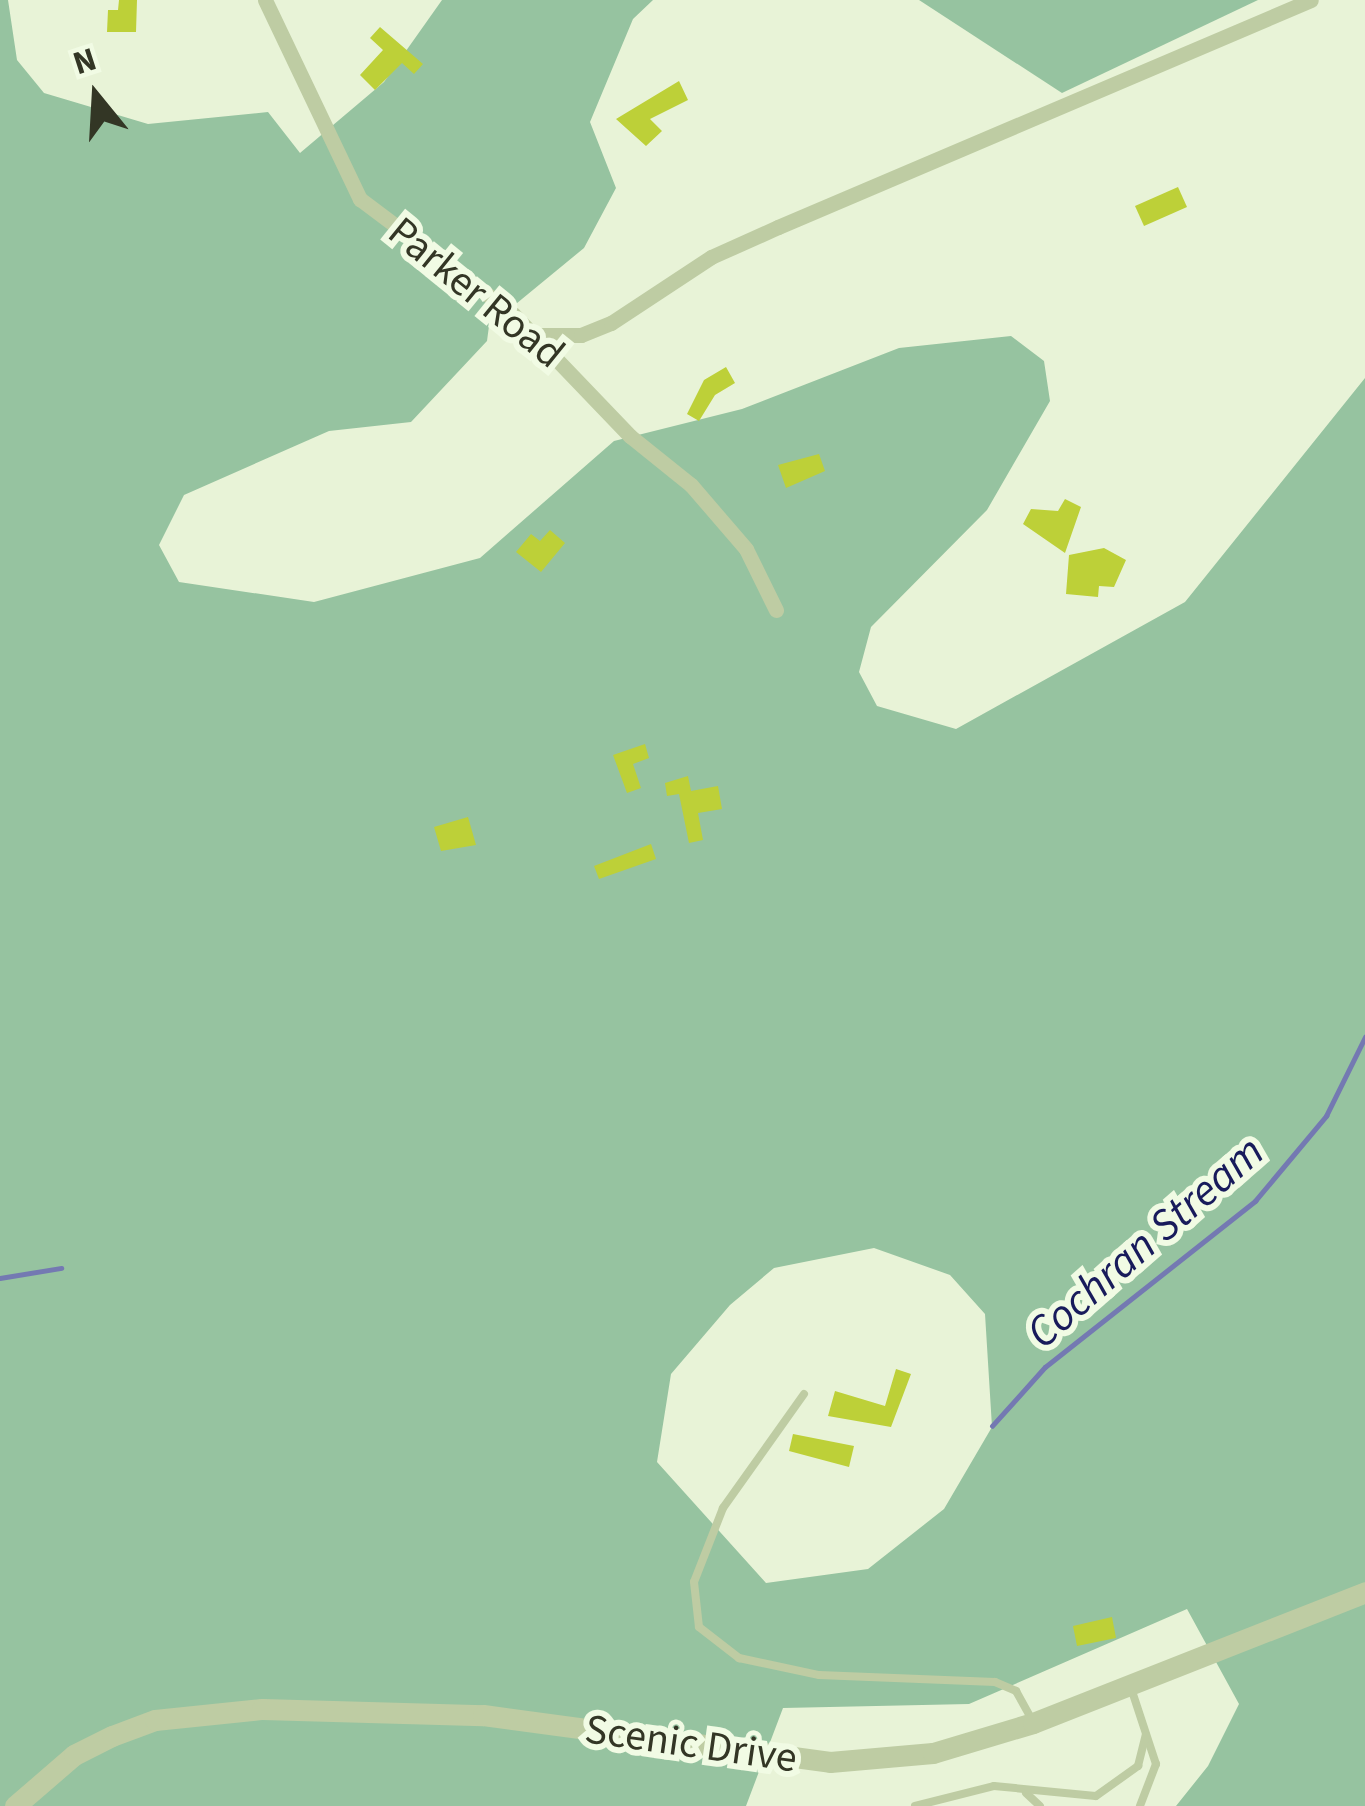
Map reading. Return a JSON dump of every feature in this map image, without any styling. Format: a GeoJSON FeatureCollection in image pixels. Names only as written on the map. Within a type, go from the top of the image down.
{"type":"FeatureCollection","features":[{"type":"Feature","properties":{"kind":"street","name":"Parker Road"},"geometry":{"type":"LineString","coordinates":[[265,0],[360,199],[535,335],[630,436],[691,485],[746,549],[776,610]]}},
{"type":"Feature","properties":{"kind":"street"},"geometry":{"type":"LineString","coordinates":[[535,335],[581,334],[611,323],[728,250],[1311,0]]}},
{"type":"Feature","properties":{"kind":"street","name":"Scenic Drive"},"geometry":{"type":"LineString","coordinates":[[15,1806],[74,1755],[112,1736],[155,1720],[262,1708],[483,1715],[830,1762],[933,1754],[1033,1724],[1365,1592]]}},
{"type":"Feature","properties":{"kind":"lane"},"geometry":{"type":"LineString","coordinates":[[804,1394],[778,1421],[763,1463],[724,1508],[694,1582],[699,1627],[739,1658],[819,1675],[994,1682],[1016,1691],[1033,1724]]}},
{"type":"Feature","properties":{"kind":"lane"},"geometry":{"type":"LineString","coordinates":[[1130,1687],[1155,1778],[1140,1806]]}},
{"type":"Feature","properties":{"kind":"lane"},"geometry":{"type":"LineString","coordinates":[[915,1806],[982,1786],[1076,1799],[1114,1790],[1144,1756],[1146,1736]]}},
{"type":"Feature","properties":{"kind":"lane"},"geometry":{"type":"LineString","coordinates":[[1020,1789],[1040,1806]]}},
{"type":"Feature","properties":{"kind":"green space"},"geometry":{"type":"Polygon","coordinates":[[[0,0],[8,0],[17,60],[44,93],[148,124],[268,112],[300,153],[384,82],[442,0],[653,0],[633,19],[590,122],[616,188],[584,248],[489,326],[487,341],[411,422],[329,431],[184,495],[159,545],[179,582],[314,602],[480,558],[614,441],[742,409],[899,348],[1011,336],[1044,361],[1050,401],[987,510],[871,627],[859,672],[877,706],[956,729],[1185,602],[1365,378],[1365,1806],[1176,1806],[1208,1766],[1239,1704],[1187,1609],[969,1704],[783,1708],[746,1806],[0,1806],[0,0]],[[874,1248],[774,1268],[730,1305],[671,1374],[657,1462],[766,1583],[868,1569],[944,1509],[992,1427],[985,1314],[950,1275],[874,1248]]]}},
{"type":"Feature","properties":{"kind":"green space"},"geometry":{"type":"Polygon","coordinates":[[[919,0],[1258,0],[1062,93],[919,0]]]}},
{"type":"Feature","properties":{"kind":"building"},"geometry":{"type":"Polygon","coordinates":[[[119,0],[137,0],[136,32],[107,32],[108,10],[118,10],[119,0]]]}},
{"type":"Feature","properties":{"kind":"building"},"geometry":{"type":"Polygon","coordinates":[[[380,27],[423,64],[414,74],[402,63],[375,90],[360,75],[383,50],[370,38],[380,27]]]}},
{"type":"Feature","properties":{"kind":"building"},"geometry":{"type":"Polygon","coordinates":[[[679,81],[688,100],[650,119],[662,131],[646,146],[616,119],[679,81]]]}},
{"type":"Feature","properties":{"kind":"building"},"geometry":{"type":"Polygon","coordinates":[[[1178,187],[1187,207],[1144,226],[1135,206],[1178,187]]]}},
{"type":"Feature","properties":{"kind":"building"},"geometry":{"type":"Polygon","coordinates":[[[726,367],[735,383],[715,395],[699,421],[687,414],[704,380],[726,367]]]}},
{"type":"Feature","properties":{"kind":"building"},"geometry":{"type":"Polygon","coordinates":[[[819,454],[825,471],[786,488],[778,465],[819,454]]]}},
{"type":"Feature","properties":{"kind":"building"},"geometry":{"type":"Polygon","coordinates":[[[1065,499],[1081,507],[1065,553],[1023,524],[1031,509],[1058,511],[1065,499]]]}},
{"type":"Feature","properties":{"kind":"building"},"geometry":{"type":"Polygon","coordinates":[[[550,530],[565,543],[541,572],[516,552],[531,534],[540,541],[550,530]]]}},
{"type":"Feature","properties":{"kind":"building"},"geometry":{"type":"Polygon","coordinates":[[[1104,548],[1126,560],[1114,587],[1099,586],[1098,597],[1066,594],[1069,555],[1104,548]]]}},
{"type":"Feature","properties":{"kind":"building"},"geometry":{"type":"Polygon","coordinates":[[[645,744],[649,758],[633,764],[641,788],[627,793],[613,755],[645,744]]]}},
{"type":"Feature","properties":{"kind":"building"},"geometry":{"type":"Polygon","coordinates":[[[688,776],[691,791],[718,786],[722,809],[698,813],[703,840],[689,843],[679,794],[667,796],[665,783],[688,776]]]}},
{"type":"Feature","properties":{"kind":"building"},"geometry":{"type":"Polygon","coordinates":[[[468,817],[476,845],[441,851],[434,827],[468,817]]]}},
{"type":"Feature","properties":{"kind":"building"},"geometry":{"type":"Polygon","coordinates":[[[651,844],[656,859],[599,879],[594,866],[651,844]]]}},
{"type":"Feature","properties":{"kind":"building"},"geometry":{"type":"Polygon","coordinates":[[[896,1369],[911,1374],[891,1427],[828,1416],[835,1391],[885,1406],[896,1369]]]}},
{"type":"Feature","properties":{"kind":"building"},"geometry":{"type":"Polygon","coordinates":[[[793,1434],[854,1446],[849,1467],[789,1451],[793,1434]]]}},
{"type":"Feature","properties":{"kind":"building"},"geometry":{"type":"Polygon","coordinates":[[[1112,1617],[1116,1638],[1077,1646],[1073,1626],[1112,1617]]]}},
{"type":"Feature","properties":{"kind":"waterway","name":"Cochran Stream"},"geometry":{"type":"LineString","coordinates":[[992,1426],[1045,1367],[1255,1201],[1326,1116],[1365,1037]]}},
{"type":"Feature","properties":{"kind":"waterway"},"geometry":{"type":"LineString","coordinates":[[0,1278],[61,1268]]}}]}
